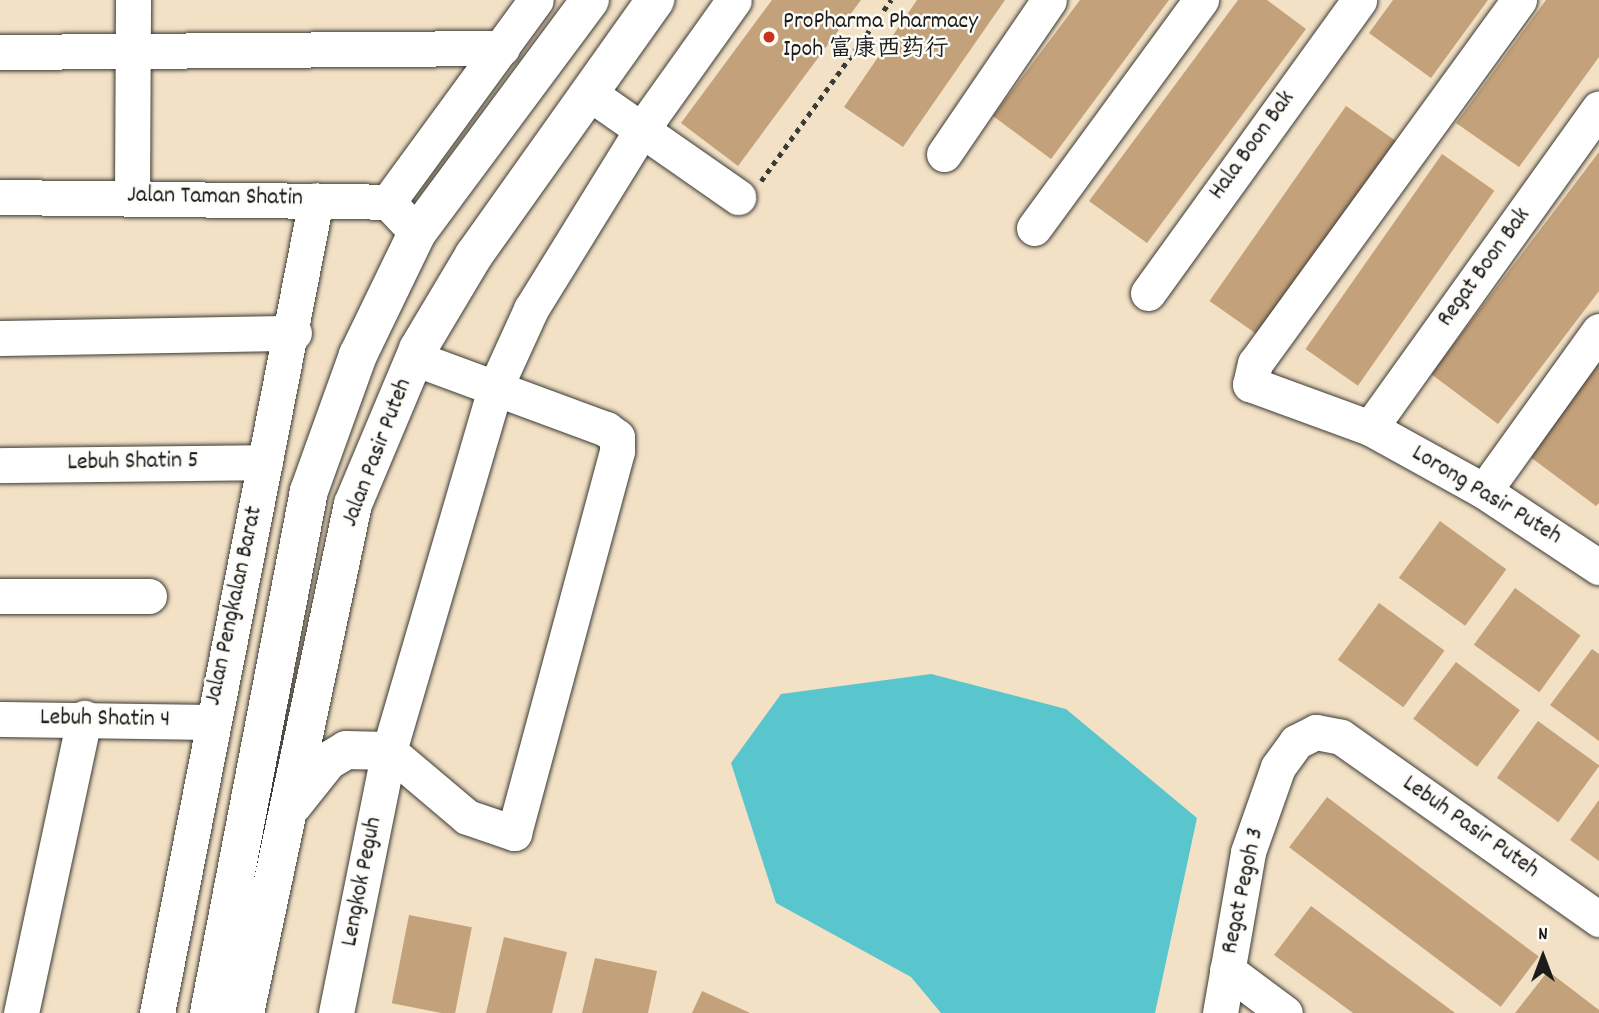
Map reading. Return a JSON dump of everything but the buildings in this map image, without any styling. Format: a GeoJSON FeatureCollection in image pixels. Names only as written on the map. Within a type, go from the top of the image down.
{"type":"FeatureCollection","features":[{"type":"Feature","properties":{"kind":"main road","name":"Jalan Pasir Puteh"},"geometry":{"type":"LineString","coordinates":[[242,1012],[309,491],[358,355],[417,233],[590,0]]}},
{"type":"Feature","properties":{"kind":"main road","name":"Jalan Pasir Puteh"},"geometry":{"type":"LineString","coordinates":[[242,1012],[354,504],[416,353],[563,123],[589,93],[656,0]]}},
{"type":"Feature","properties":{"kind":"main road"},"geometry":{"type":"LineString","coordinates":[[416,353],[439,272],[438,261],[417,233],[456,223],[482,204],[534,139],[563,123]]}},
{"type":"Feature","properties":{"kind":"main road"},"geometry":{"type":"LineString","coordinates":[[286,816],[328,761],[346,750],[389,751]]}},
{"type":"Feature","properties":{"kind":"street"},"geometry":{"type":"LineString","coordinates":[[132,196],[133,0]]}},
{"type":"Feature","properties":{"kind":"street"},"geometry":{"type":"LineString","coordinates":[[417,233],[388,202],[536,0]]}},
{"type":"Feature","properties":{"kind":"street","name":"Lengkok Peguh"},"geometry":{"type":"LineString","coordinates":[[336,1013],[389,751],[495,388],[531,309],[642,129],[734,0]]}},
{"type":"Feature","properties":{"kind":"street"},"geometry":{"type":"LineString","coordinates":[[943,155],[1049,0]]}},
{"type":"Feature","properties":{"kind":"street"},"geometry":{"type":"LineString","coordinates":[[1034,228],[1201,0]]}},
{"type":"Feature","properties":{"kind":"street","name":"Hala Boon Bak"},"geometry":{"type":"LineString","coordinates":[[1148,293],[1359,0]]}},
{"type":"Feature","properties":{"kind":"street","name":"Lorong Pasir Puteh"},"geometry":{"type":"LineString","coordinates":[[1518,0],[1255,363],[1250,384],[1370,428],[1485,491],[1596,558]]}},
{"type":"Feature","properties":{"kind":"street"},"geometry":{"type":"LineString","coordinates":[[0,52],[502,48]]}},
{"type":"Feature","properties":{"kind":"street"},"geometry":{"type":"LineString","coordinates":[[589,93],[738,197]]}},
{"type":"Feature","properties":{"kind":"street","name":"Regat Boon Bak"},"geometry":{"type":"LineString","coordinates":[[1370,428],[1599,108]]}},
{"type":"Feature","properties":{"kind":"street","name":"Jalan Taman Shatin"},"geometry":{"type":"LineString","coordinates":[[0,197],[132,196],[388,202]]}},
{"type":"Feature","properties":{"kind":"street","name":"Jalan Pengkalan Barat"},"geometry":{"type":"LineString","coordinates":[[157,1013],[211,722],[294,333],[316,200]]}},
{"type":"Feature","properties":{"kind":"street"},"geometry":{"type":"LineString","coordinates":[[1485,491],[1599,331]]}},
{"type":"Feature","properties":{"kind":"street"},"geometry":{"type":"LineString","coordinates":[[0,338],[294,333]]}},
{"type":"Feature","properties":{"kind":"street"},"geometry":{"type":"LineString","coordinates":[[389,751],[467,817],[514,833],[617,438],[416,353]]}},
{"type":"Feature","properties":{"kind":"street","name":"Lebuh Shatin 5"},"geometry":{"type":"LineString","coordinates":[[0,465],[265,462]]}},
{"type":"Feature","properties":{"kind":"street"},"geometry":{"type":"LineString","coordinates":[[0,596],[149,596]]}},
{"type":"Feature","properties":{"kind":"street"},"geometry":{"type":"LineString","coordinates":[[21,1013],[84,718]]}},
{"type":"Feature","properties":{"kind":"street","name":"Lebuh Shatin 4"},"geometry":{"type":"LineString","coordinates":[[0,719],[84,718],[211,722]]}},
{"type":"Feature","properties":{"kind":"street","name":"Regat Pegoh 3"},"geometry":{"type":"LineString","coordinates":[[1220,1013],[1248,852],[1278,767],[1306,736],[1327,732],[1341,737]]}},
{"type":"Feature","properties":{"kind":"street","name":"Lebuh Pasir Puteh"},"geometry":{"type":"LineString","coordinates":[[1341,737],[1599,919]]}},
{"type":"Feature","properties":{"kind":"street"},"geometry":{"type":"LineString","coordinates":[[1227,970],[1285,1013]]}},
{"type":"Feature","properties":{"kind":"path"},"geometry":{"type":"LineString","coordinates":[[738,197],[755,189],[891,0]]}},
{"type":"Feature","properties":{"kind":"water"},"geometry":{"type":"Polygon","coordinates":[[[931,674],[1066,709],[1197,818],[1155,1013],[941,1013],[911,977],[776,903],[731,763],[781,694],[931,674]]]}},
{"type":"Feature","properties":{"kind":"place","name":"ProPharma Pharmacy Ipoh 富康西药行"},"geometry":{"type":"Point","coordinates":[769,37]}}]}
